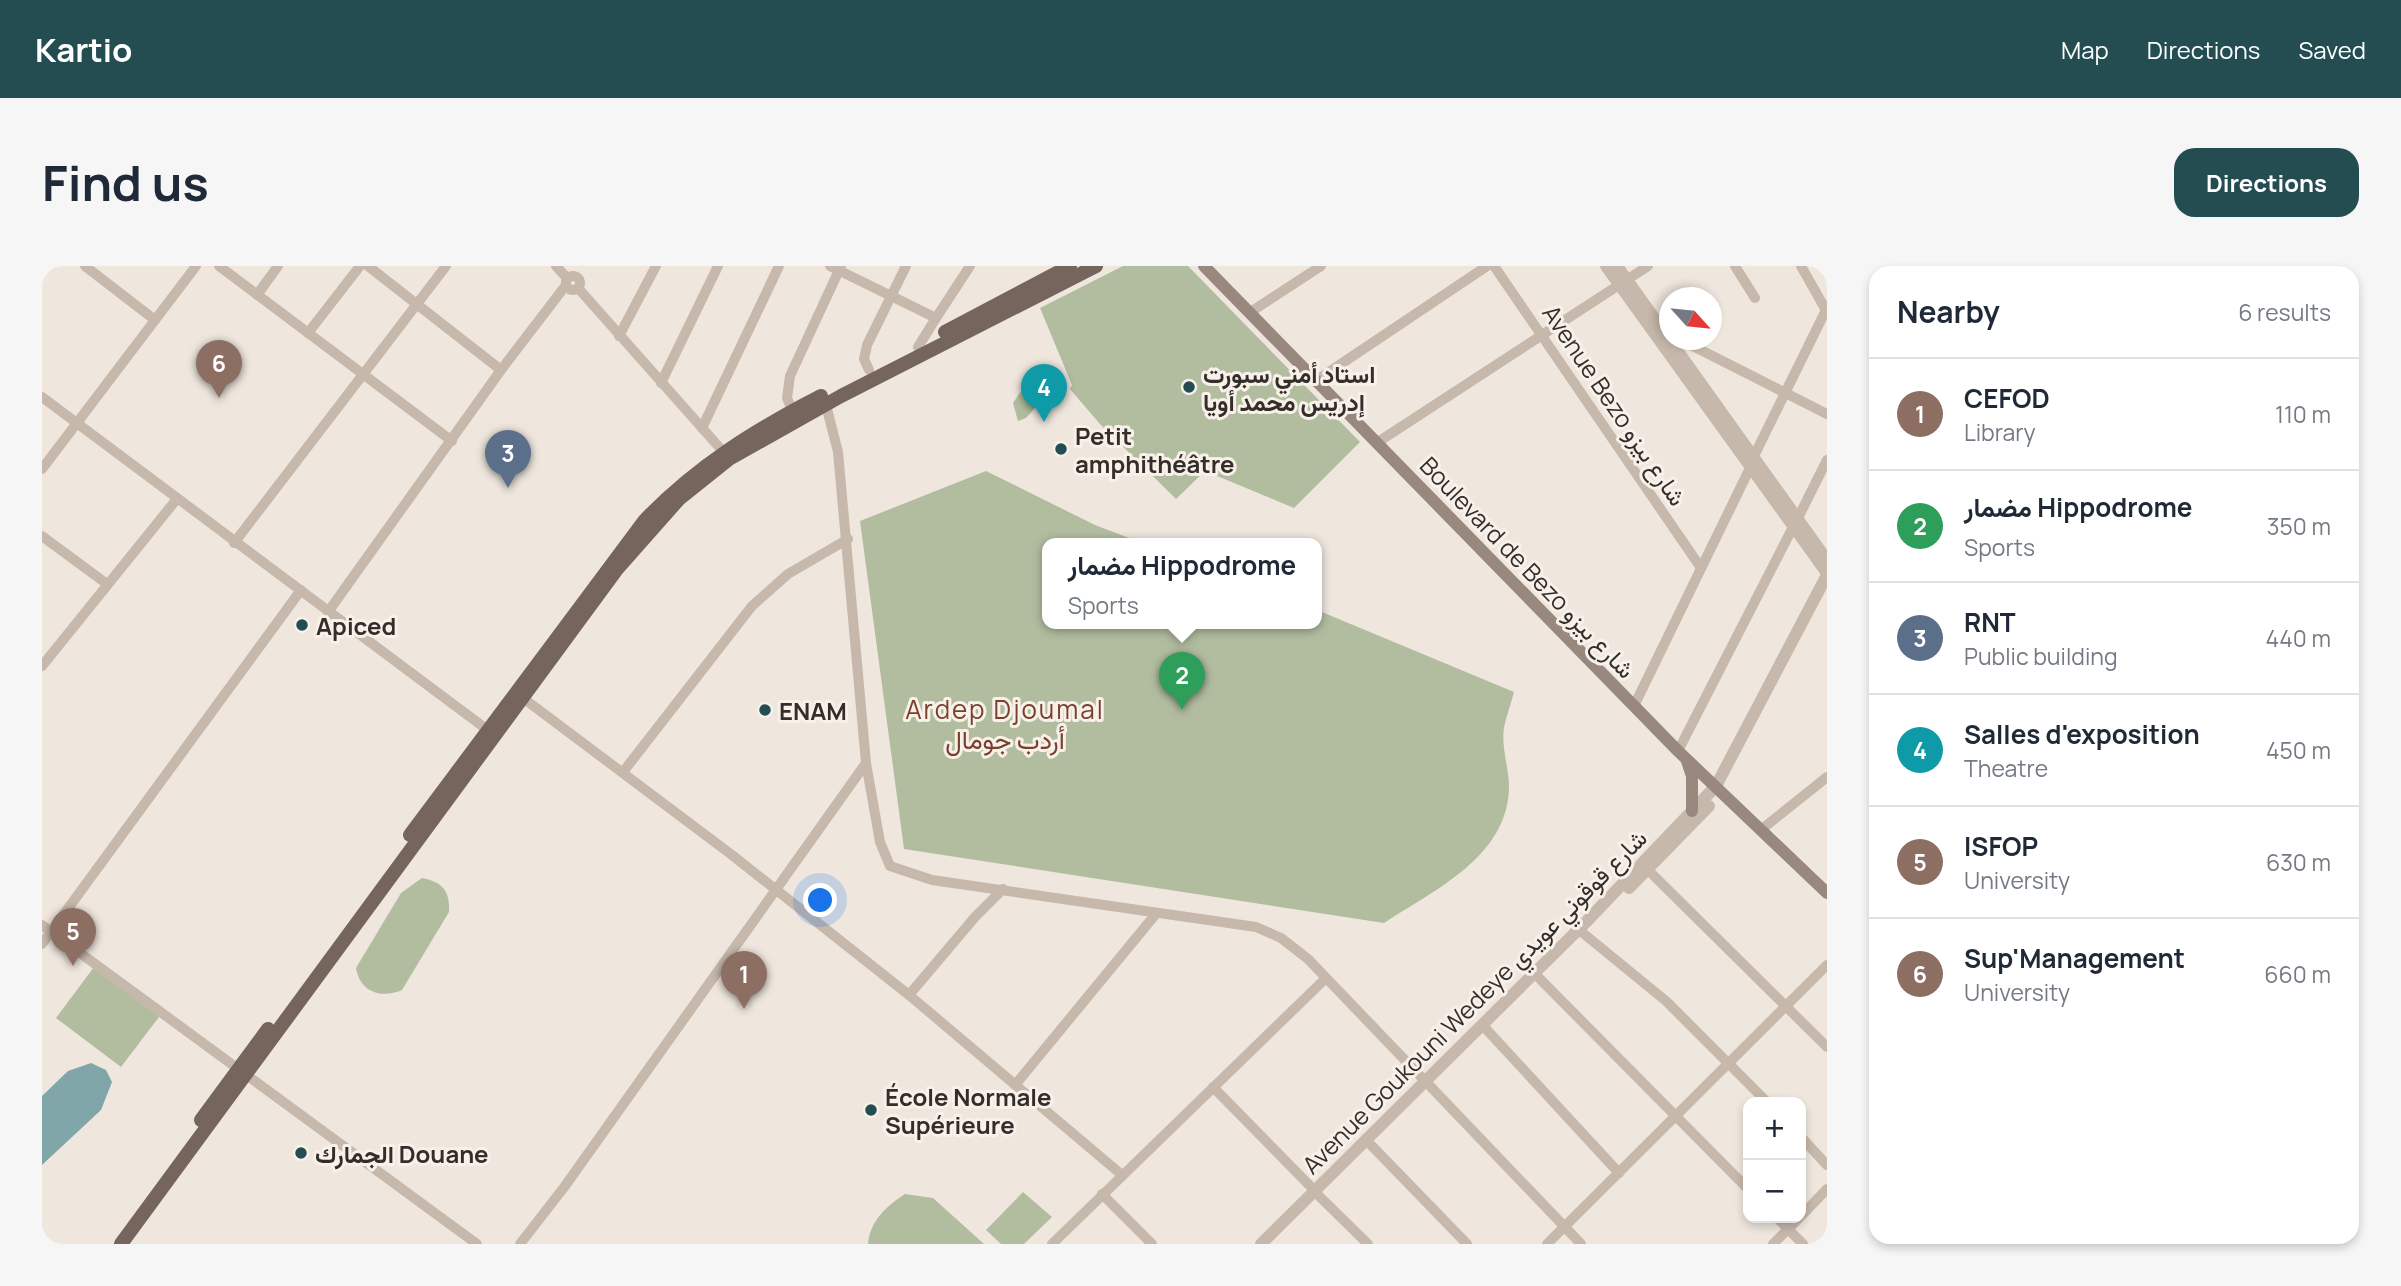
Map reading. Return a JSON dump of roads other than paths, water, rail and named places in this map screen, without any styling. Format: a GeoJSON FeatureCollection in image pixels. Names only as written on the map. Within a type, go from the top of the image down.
{"type":"FeatureCollection","features":[{"type":"Feature","properties":{"kind":"main road"},"geometry":{"type":"LineString","coordinates":[[726,455],[824,400],[1043,286],[1070,266]]}},
{"type":"Feature","properties":{"kind":"main road"},"geometry":{"type":"LineString","coordinates":[[121,1244],[243,1071],[491,732],[649,524],[726,455],[792,410],[824,400],[869,370],[1043,286],[1096,266]]}},
{"type":"Feature","properties":{"kind":"main road","name":"Boulevard de Bezo شارع بيزو"},"geometry":{"type":"LineString","coordinates":[[1204,266],[1634,706],[1827,893]]}},
{"type":"Feature","properties":{"kind":"main road"},"geometry":{"type":"LineString","coordinates":[[491,732],[523,698],[649,524]]}},
{"type":"Feature","properties":{"kind":"main road"},"geometry":{"type":"LineString","coordinates":[[1682,754],[1692,776],[1692,811]]}},
{"type":"Feature","properties":{"kind":"main road"},"geometry":{"type":"LineString","coordinates":[[110,1244],[243,1071]]}},
{"type":"Feature","properties":{"kind":"street"},"geometry":{"type":"LineString","coordinates":[[85,266],[155,320]]}},
{"type":"Feature","properties":{"kind":"street"},"geometry":{"type":"LineString","coordinates":[[42,469],[195,266]]}},
{"type":"Feature","properties":{"kind":"street"},"geometry":{"type":"LineString","coordinates":[[219,266],[452,442]]}},
{"type":"Feature","properties":{"kind":"street"},"geometry":{"type":"LineString","coordinates":[[257,295],[278,266]]}},
{"type":"Feature","properties":{"kind":"street"},"geometry":{"type":"LineString","coordinates":[[308,333],[360,266]]}},
{"type":"Feature","properties":{"kind":"street"},"geometry":{"type":"LineString","coordinates":[[368,266],[501,370]]}},
{"type":"Feature","properties":{"kind":"street"},"geometry":{"type":"LineString","coordinates":[[234,543],[446,266]]}},
{"type":"Feature","properties":{"kind":"street"},"geometry":{"type":"LineString","coordinates":[[556,266],[580,281],[578,288],[726,455]]}},
{"type":"Feature","properties":{"kind":"street"},"geometry":{"type":"LineString","coordinates":[[619,336],[656,266]]}},
{"type":"Feature","properties":{"kind":"street"},"geometry":{"type":"LineString","coordinates":[[661,383],[718,266]]}},
{"type":"Feature","properties":{"kind":"street"},"geometry":{"type":"LineString","coordinates":[[702,428],[779,266]]}},
{"type":"Feature","properties":{"kind":"street"},"geometry":{"type":"LineString","coordinates":[[869,370],[864,359],[865,352],[906,266]]}},
{"type":"Feature","properties":{"kind":"street"},"geometry":{"type":"LineString","coordinates":[[918,347],[970,266]]}},
{"type":"Feature","properties":{"kind":"street"},"geometry":{"type":"LineString","coordinates":[[1249,313],[1321,266]]}},
{"type":"Feature","properties":{"kind":"street"},"geometry":{"type":"LineString","coordinates":[[1317,380],[1487,266]]}},
{"type":"Feature","properties":{"kind":"street","name":"Avenue Bezo شارع بيزو"},"geometry":{"type":"LineString","coordinates":[[1494,266],[1701,568]]}},
{"type":"Feature","properties":{"kind":"street"},"geometry":{"type":"LineString","coordinates":[[1606,266],[1659,324]]}},
{"type":"Feature","properties":{"kind":"street"},"geometry":{"type":"LineString","coordinates":[[1617,266],[1622,282],[1795,523],[1827,574],[1719,789]]}},
{"type":"Feature","properties":{"kind":"street"},"geometry":{"type":"LineString","coordinates":[[1378,442],[1648,266]]}},
{"type":"Feature","properties":{"kind":"street"},"geometry":{"type":"LineString","coordinates":[[1735,266],[1755,298]]}},
{"type":"Feature","properties":{"kind":"street"},"geometry":{"type":"LineString","coordinates":[[1634,706],[1826,311],[1801,266]]}},
{"type":"Feature","properties":{"kind":"street"},"geometry":{"type":"LineString","coordinates":[[792,410],[787,387],[837,268],[936,318]]}},
{"type":"Feature","properties":{"kind":"street"},"geometry":{"type":"LineString","coordinates":[[328,612],[501,370],[572,276]]}},
{"type":"Feature","properties":{"kind":"street"},"geometry":{"type":"LineString","coordinates":[[1678,350],[1752,462]]}},
{"type":"Feature","properties":{"kind":"street"},"geometry":{"type":"LineString","coordinates":[[1701,350],[1827,414]]}},
{"type":"Feature","properties":{"kind":"street"},"geometry":{"type":"LineString","coordinates":[[42,397],[176,500],[491,732]]}},
{"type":"Feature","properties":{"kind":"street"},"geometry":{"type":"LineString","coordinates":[[824,400],[838,453],[848,539],[866,763],[880,842],[890,866],[932,880],[1256,928],[1295,948],[1581,1244]]}},
{"type":"Feature","properties":{"kind":"street"},"geometry":{"type":"LineString","coordinates":[[1682,754],[1827,460]]}},
{"type":"Feature","properties":{"kind":"street"},"geometry":{"type":"LineString","coordinates":[[42,666],[176,500]]}},
{"type":"Feature","properties":{"kind":"street"},"geometry":{"type":"LineString","coordinates":[[1795,523],[1827,560]]}},
{"type":"Feature","properties":{"kind":"street"},"geometry":{"type":"LineString","coordinates":[[42,536],[107,584]]}},
{"type":"Feature","properties":{"kind":"street"},"geometry":{"type":"LineString","coordinates":[[623,772],[752,606],[788,574],[848,539]]}},
{"type":"Feature","properties":{"kind":"street"},"geometry":{"type":"LineString","coordinates":[[42,944],[300,590]]}},
{"type":"Feature","properties":{"kind":"street"},"geometry":{"type":"LineString","coordinates":[[1719,789],[1827,591]]}},
{"type":"Feature","properties":{"kind":"street"},"geometry":{"type":"LineString","coordinates":[[523,698],[623,772],[909,995],[1122,1175]]}},
{"type":"Feature","properties":{"kind":"street"},"geometry":{"type":"LineString","coordinates":[[520,1244],[777,891],[866,763]]}},
{"type":"Feature","properties":{"kind":"street"},"geometry":{"type":"LineString","coordinates":[[1762,829],[1827,776]]}},
{"type":"Feature","properties":{"kind":"street","name":"Avenue Goukouni Wedeye شارع قوقوني عويدي"},"geometry":{"type":"LineString","coordinates":[[1261,1244],[1371,1145],[1428,1084],[1487,1030],[1539,978],[1692,811],[1719,789]]}},
{"type":"Feature","properties":{"kind":"street","name":"Avenue Goukouni Wedeye شارع قوقوني عويدي"},"geometry":{"type":"LineString","coordinates":[[1271,1244],[1317,1193],[1581,931],[1648,870],[1719,789]]}},
{"type":"Feature","properties":{"kind":"street"},"geometry":{"type":"LineString","coordinates":[[1648,870],[1827,1047]]}},
{"type":"Feature","properties":{"kind":"street"},"geometry":{"type":"LineString","coordinates":[[909,995],[975,917],[1003,889]]}},
{"type":"Feature","properties":{"kind":"street"},"geometry":{"type":"LineString","coordinates":[[1015,1085],[1155,915]]}},
{"type":"Feature","properties":{"kind":"street"},"geometry":{"type":"LineString","coordinates":[[42,925],[477,1244]]}},
{"type":"Feature","properties":{"kind":"street"},"geometry":{"type":"LineString","coordinates":[[1581,931],[1666,1002],[1762,1097]]}},
{"type":"Feature","properties":{"kind":"street"},"geometry":{"type":"LineString","coordinates":[[1548,1244],[1827,965]]}},
{"type":"Feature","properties":{"kind":"street"},"geometry":{"type":"LineString","coordinates":[[1539,978],[1743,1184]]}},
{"type":"Feature","properties":{"kind":"street"},"geometry":{"type":"LineString","coordinates":[[1052,1244],[1325,979]]}},
{"type":"Feature","properties":{"kind":"street"},"geometry":{"type":"LineString","coordinates":[[1487,1030],[1619,1172]]}},
{"type":"Feature","properties":{"kind":"street"},"geometry":{"type":"LineString","coordinates":[[1213,1087],[1368,1244]]}},
{"type":"Feature","properties":{"kind":"street"},"geometry":{"type":"LineString","coordinates":[[1806,1143],[1827,1165]]}},
{"type":"Feature","properties":{"kind":"street"},"geometry":{"type":"LineString","coordinates":[[1371,1145],[1467,1244]]}},
{"type":"Feature","properties":{"kind":"street"},"geometry":{"type":"LineString","coordinates":[[1806,1211],[1827,1189]]}},
{"type":"Feature","properties":{"kind":"street"},"geometry":{"type":"LineString","coordinates":[[1102,1194],[1152,1244]]}},
{"type":"Feature","properties":{"kind":"street"},"geometry":{"type":"LineString","coordinates":[[1782,1223],[1803,1244]]}},
{"type":"Feature","properties":{"kind":"street"},"geometry":{"type":"LineString","coordinates":[[1773,1244],[1794,1223]]}},
{"type":"Feature","properties":{"kind":"water"},"geometry":{"type":"Polygon","coordinates":[[[91,1063],[106,1070],[112,1082],[101,1110],[42,1165],[42,1096],[68,1071],[91,1063]]]}},
{"type":"Feature","properties":{"kind":"place","name":"استاد أمني سبورت إدريس محمد أويا"},"geometry":{"type":"Point","coordinates":[1189,387]}},
{"type":"Feature","properties":{"kind":"place","name":"Sup'Management"},"geometry":{"type":"Point","coordinates":[219,398]}},
{"type":"Feature","properties":{"kind":"place","name":"Salles d'exposition"},"geometry":{"type":"Point","coordinates":[1044,422]}},
{"type":"Feature","properties":{"kind":"place","name":"Petit amphithéâtre"},"geometry":{"type":"Point","coordinates":[1061,449]}},
{"type":"Feature","properties":{"kind":"place","name":"RNT"},"geometry":{"type":"Point","coordinates":[508,488]}},
{"type":"Feature","properties":{"kind":"place","name":"Apiced"},"geometry":{"type":"Point","coordinates":[302,625]}},
{"type":"Feature","properties":{"kind":"place","name":"ENAM"},"geometry":{"type":"Point","coordinates":[765,710]}},
{"type":"Feature","properties":{"kind":"place","name":"مضمار Hippodrome"},"geometry":{"type":"Point","coordinates":[1182,710]}},
{"type":"Feature","properties":{"kind":"place","name":"ISFOP"},"geometry":{"type":"Point","coordinates":[73,966]}},
{"type":"Feature","properties":{"kind":"place","name":"CEFOD"},"geometry":{"type":"Point","coordinates":[744,1009]}},
{"type":"Feature","properties":{"kind":"place","name":"École Normale Supérieure"},"geometry":{"type":"Point","coordinates":[871,1110]}},
{"type":"Feature","properties":{"kind":"place","name":"الجمارك Douane"},"geometry":{"type":"Point","coordinates":[301,1153]}},
{"type":"Feature","properties":{"kind":"district","name":"Ardep Djoumal أردب جومال"},"geometry":{"type":"Point","coordinates":[1005,724]}}]}
